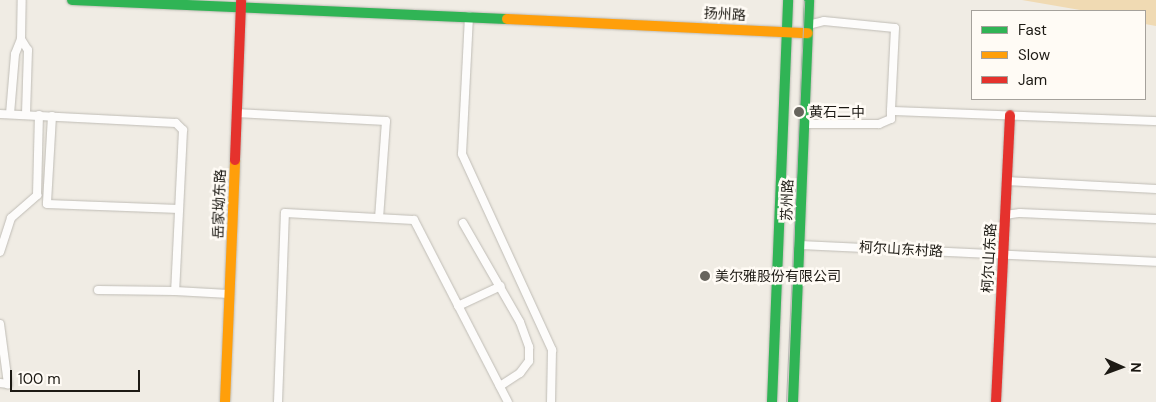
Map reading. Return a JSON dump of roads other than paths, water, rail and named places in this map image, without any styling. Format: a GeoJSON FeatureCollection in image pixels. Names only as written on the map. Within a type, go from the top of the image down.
{"type":"FeatureCollection","features":[{"type":"Feature","properties":{"kind":"main road","name":"扬州路"},"geometry":{"type":"LineString","coordinates":[[72,0],[241,3],[786,32],[808,29]]}},
{"type":"Feature","properties":{"kind":"main road","name":"苏州路"},"geometry":{"type":"LineString","coordinates":[[772,402],[788,0]]}},
{"type":"Feature","properties":{"kind":"main road","name":"苏州路"},"geometry":{"type":"LineString","coordinates":[[793,402],[809,0]]}},
{"type":"Feature","properties":{"kind":"main road","name":"岳家坳东路"},"geometry":{"type":"LineString","coordinates":[[225,402],[241,3]]}},
{"type":"Feature","properties":{"kind":"main road","name":"柯尔山东路"},"geometry":{"type":"LineString","coordinates":[[996,402],[1010,115]]}},
{"type":"Feature","properties":{"kind":"street"},"geometry":{"type":"LineString","coordinates":[[10,114],[15,54],[21,39],[22,0]]}},
{"type":"Feature","properties":{"kind":"street"},"geometry":{"type":"LineString","coordinates":[[469,16],[462,154],[552,350],[551,402]]}},
{"type":"Feature","properties":{"kind":"street"},"geometry":{"type":"LineString","coordinates":[[804,124],[879,124],[891,119],[895,28],[824,21],[808,29]]}},
{"type":"Feature","properties":{"kind":"street"},"geometry":{"type":"LineString","coordinates":[[21,39],[28,50],[26,115]]}},
{"type":"Feature","properties":{"kind":"street"},"geometry":{"type":"LineString","coordinates":[[891,111],[1156,121]]}},
{"type":"Feature","properties":{"kind":"street"},"geometry":{"type":"LineString","coordinates":[[236,113],[386,121],[379,218]]}},
{"type":"Feature","properties":{"kind":"street"},"geometry":{"type":"LineString","coordinates":[[0,114],[176,123],[182,130],[175,291]]}},
{"type":"Feature","properties":{"kind":"street"},"geometry":{"type":"LineString","coordinates":[[0,252],[11,218],[28,206],[37,195],[39,115]]}},
{"type":"Feature","properties":{"kind":"street"},"geometry":{"type":"LineString","coordinates":[[47,204],[52,116]]}},
{"type":"Feature","properties":{"kind":"street"},"geometry":{"type":"LineString","coordinates":[[1006,181],[1156,189]]}},
{"type":"Feature","properties":{"kind":"street"},"geometry":{"type":"LineString","coordinates":[[28,206],[47,204],[179,209]]}},
{"type":"Feature","properties":{"kind":"street"},"geometry":{"type":"LineString","coordinates":[[1004,215],[1020,212],[1156,218]]}},
{"type":"Feature","properties":{"kind":"street"},"geometry":{"type":"LineString","coordinates":[[278,402],[285,213],[414,220],[508,402]]}},
{"type":"Feature","properties":{"kind":"street"},"geometry":{"type":"LineString","coordinates":[[463,223],[501,286],[520,322],[529,347],[529,361],[500,386]]}},
{"type":"Feature","properties":{"kind":"street","name":"柯尔山东村路"},"geometry":{"type":"LineString","coordinates":[[799,245],[1156,262]]}},
{"type":"Feature","properties":{"kind":"street"},"geometry":{"type":"LineString","coordinates":[[458,306],[501,286]]}},
{"type":"Feature","properties":{"kind":"street"},"geometry":{"type":"LineString","coordinates":[[98,290],[229,294]]}},
{"type":"Feature","properties":{"kind":"street"},"geometry":{"type":"LineString","coordinates":[[0,324],[8,384],[0,383]]}},
{"type":"Feature","properties":{"kind":"tram line"},"geometry":{"type":"LineString","coordinates":[[786,402],[804,0]]}},
{"type":"Feature","properties":{"kind":"place","name":"黄石二中"},"geometry":{"type":"Point","coordinates":[799,112]}},
{"type":"Feature","properties":{"kind":"place","name":"美尔雅股份有限公司"},"geometry":{"type":"Point","coordinates":[705,276]}}]}
